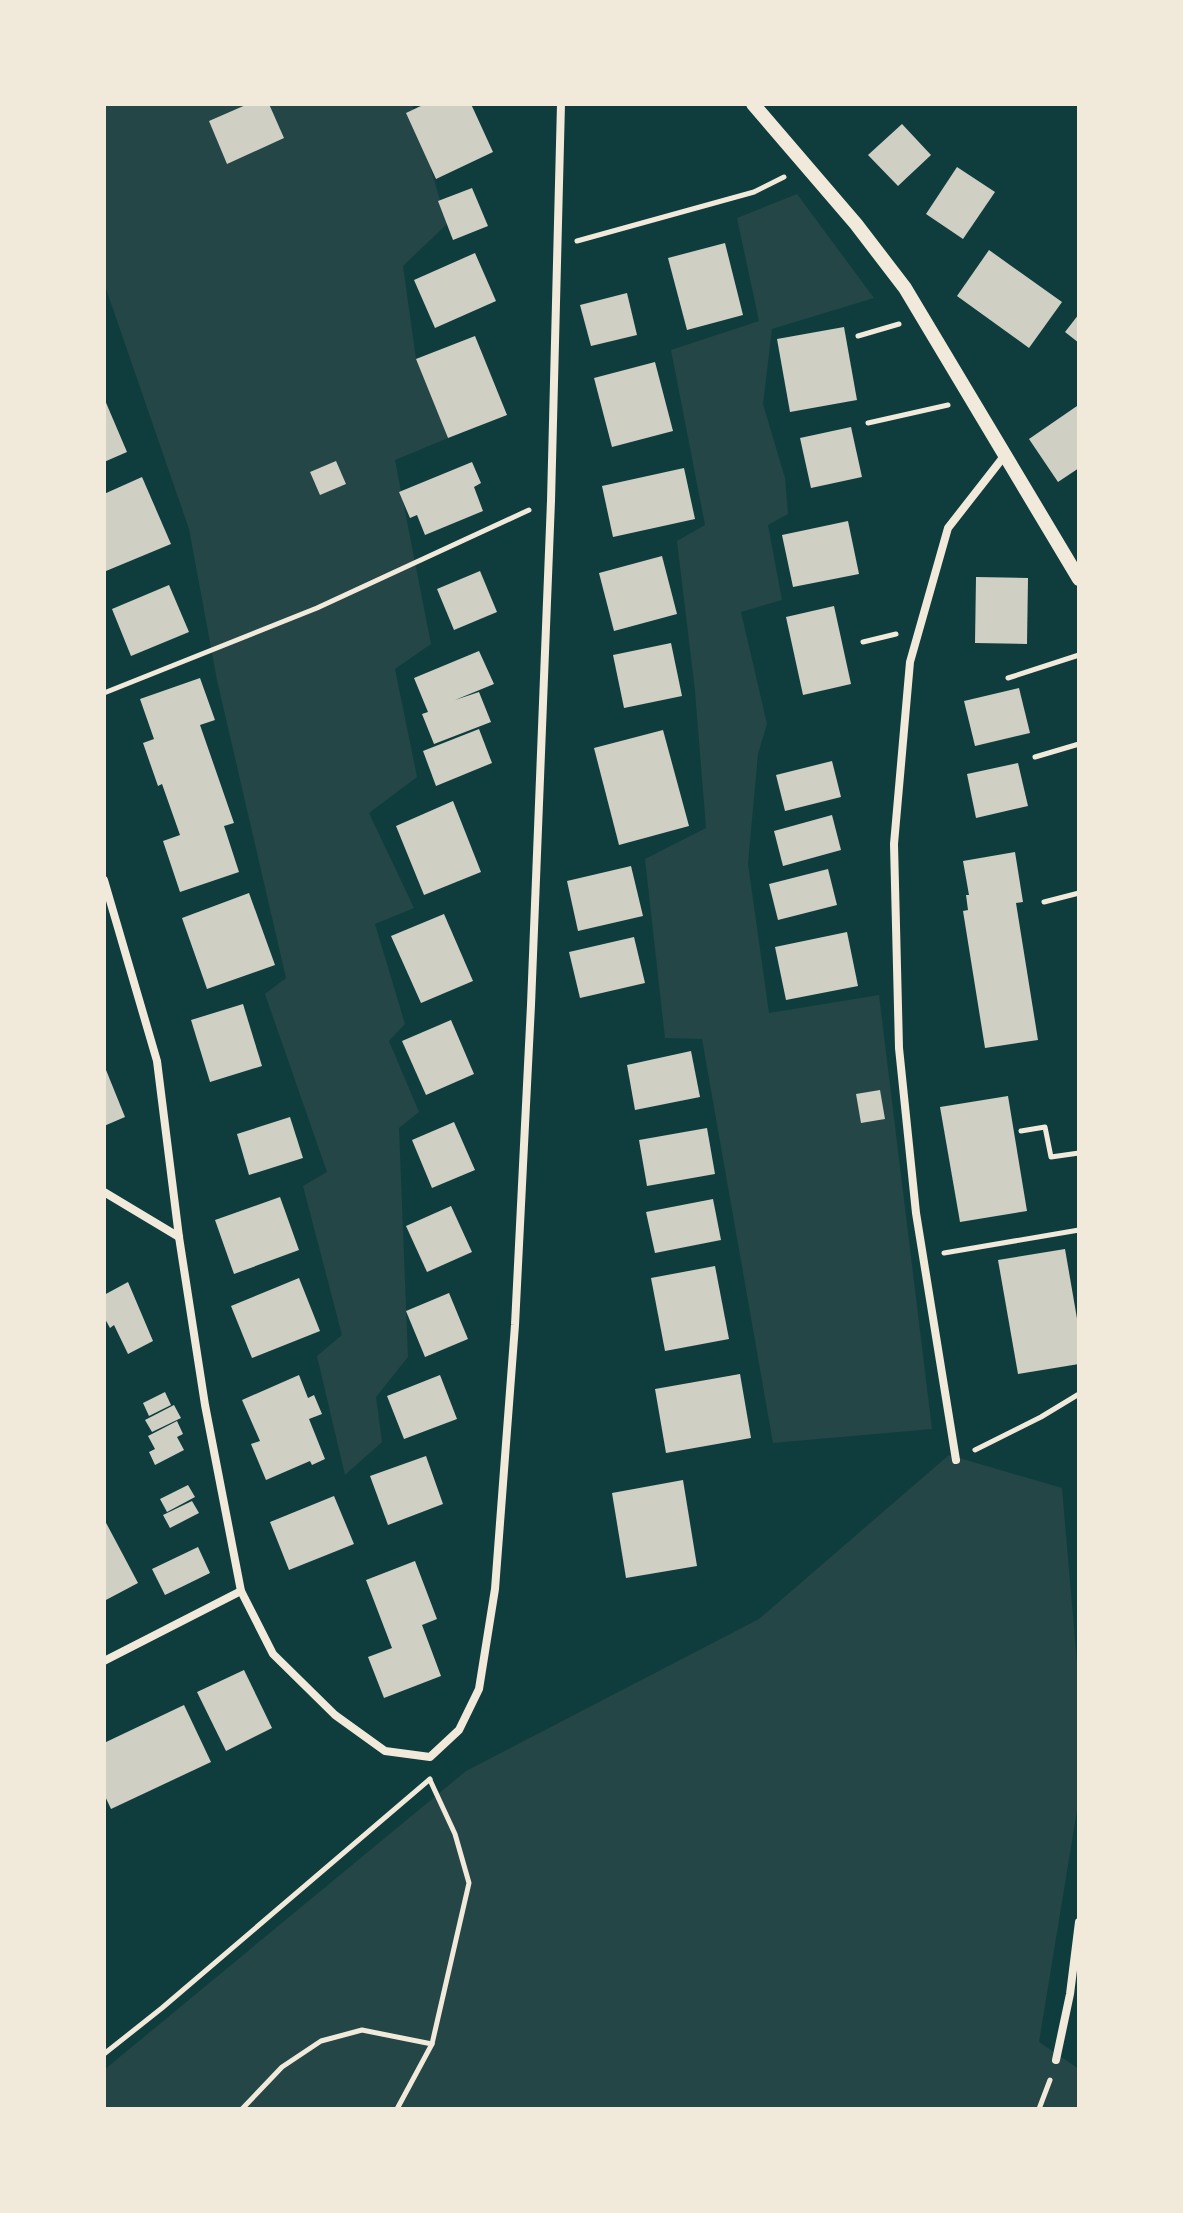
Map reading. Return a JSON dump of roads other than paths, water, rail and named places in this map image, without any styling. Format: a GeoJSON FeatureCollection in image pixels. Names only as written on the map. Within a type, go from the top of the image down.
{"type":"FeatureCollection","features":[{"type":"Feature","properties":{"kind":"street"},"geometry":{"type":"LineString","coordinates":[[104,880],[157,1061],[179,1237],[205,1405],[241,1591],[273,1654],[335,1715],[385,1751],[430,1757],[459,1730],[479,1689],[495,1589],[516,1310],[551,501],[561,104]]}},
{"type":"Feature","properties":{"kind":"street"},"geometry":{"type":"LineString","coordinates":[[753,104],[856,224],[905,288],[1079,579]]}},
{"type":"Feature","properties":{"kind":"street"},"geometry":{"type":"LineString","coordinates":[[956,1460],[923,1256],[899,1048],[894,844],[910,662],[948,528],[1005,455]]}},
{"type":"Feature","properties":{"kind":"street"},"geometry":{"type":"LineString","coordinates":[[104,1192],[179,1237]]}},
{"type":"Feature","properties":{"kind":"street"},"geometry":{"type":"LineString","coordinates":[[104,1661],[241,1591]]}},
{"type":"Feature","properties":{"kind":"street"},"geometry":{"type":"LineString","coordinates":[[1056,2060],[1070,1994],[1079,1922]]}}]}
